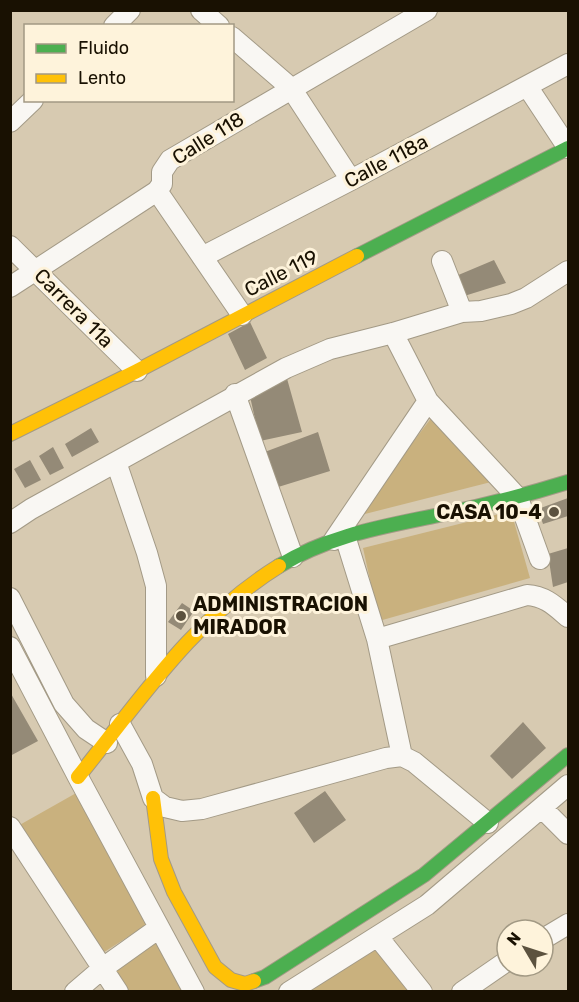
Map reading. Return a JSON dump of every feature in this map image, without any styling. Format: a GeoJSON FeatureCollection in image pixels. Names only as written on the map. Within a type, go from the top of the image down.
{"type":"FeatureCollection","features":[{"type":"Feature","properties":{"kind":"street"},"geometry":{"type":"LineString","coordinates":[[116,24],[130,10]]}},
{"type":"Feature","properties":{"kind":"street"},"geometry":{"type":"LineString","coordinates":[[201,10],[217,24]]}},
{"type":"Feature","properties":{"kind":"street","name":"Calle 118"},"geometry":{"type":"LineString","coordinates":[[157,191],[162,184],[162,172],[170,160],[427,10]]}},
{"type":"Feature","properties":{"kind":"street"},"geometry":{"type":"LineString","coordinates":[[234,39],[291,88],[351,180]]}},
{"type":"Feature","properties":{"kind":"street","name":"Calle 118a"},"geometry":{"type":"LineString","coordinates":[[202,257],[568,64]]}},
{"type":"Feature","properties":{"kind":"street"},"geometry":{"type":"LineString","coordinates":[[527,86],[568,148]]}},
{"type":"Feature","properties":{"kind":"street"},"geometry":{"type":"LineString","coordinates":[[10,122],[31,102]]}},
{"type":"Feature","properties":{"kind":"street","name":"Calle 119"},"geometry":{"type":"LineString","coordinates":[[10,434],[137,371],[568,148]]}},
{"type":"Feature","properties":{"kind":"street"},"geometry":{"type":"LineString","coordinates":[[10,287],[157,191],[242,315]]}},
{"type":"Feature","properties":{"kind":"street","name":"Carrera 11a"},"geometry":{"type":"LineString","coordinates":[[10,246],[36,269],[137,371]]}},
{"type":"Feature","properties":{"kind":"street"},"geometry":{"type":"LineString","coordinates":[[442,261],[462,312]]}},
{"type":"Feature","properties":{"kind":"street"},"geometry":{"type":"LineString","coordinates":[[10,523],[235,394],[285,368],[330,349],[462,312],[481,311],[511,304],[526,298],[568,271]]}},
{"type":"Feature","properties":{"kind":"street"},"geometry":{"type":"LineString","coordinates":[[393,333],[428,401],[518,498],[540,559]]}},
{"type":"Feature","properties":{"kind":"street"},"geometry":{"type":"LineString","coordinates":[[235,394],[293,557]]}},
{"type":"Feature","properties":{"kind":"street"},"geometry":{"type":"LineString","coordinates":[[340,538],[428,401]]}},
{"type":"Feature","properties":{"kind":"street"},"geometry":{"type":"LineString","coordinates":[[116,462],[156,586],[156,676]]}},
{"type":"Feature","properties":{"kind":"street"},"geometry":{"type":"LineString","coordinates":[[78,777],[180,648],[228,602],[293,557],[340,538],[518,498],[568,482]]}},
{"type":"Feature","properties":{"kind":"street"},"geometry":{"type":"LineString","coordinates":[[340,538],[376,639],[402,756]]}},
{"type":"Feature","properties":{"kind":"street"},"geometry":{"type":"LineString","coordinates":[[376,639],[527,595],[538,596],[550,602],[568,617]]}},
{"type":"Feature","properties":{"kind":"street"},"geometry":{"type":"LineString","coordinates":[[10,598],[64,704],[86,729],[106,743]]}},
{"type":"Feature","properties":{"kind":"street"},"geometry":{"type":"LineString","coordinates":[[10,647],[194,992]]}},
{"type":"Feature","properties":{"kind":"street"},"geometry":{"type":"LineString","coordinates":[[120,724],[142,764],[153,798],[161,859],[174,892],[215,967],[231,980],[245,984],[265,977],[424,875],[568,755]]}},
{"type":"Feature","properties":{"kind":"street"},"geometry":{"type":"LineString","coordinates":[[153,798],[165,807],[182,811],[202,809],[386,758],[402,756],[414,762],[488,823]]}},
{"type":"Feature","properties":{"kind":"street"},"geometry":{"type":"LineString","coordinates":[[289,992],[427,905],[568,785]]}},
{"type":"Feature","properties":{"kind":"street"},"geometry":{"type":"LineString","coordinates":[[542,808],[568,834]]}},
{"type":"Feature","properties":{"kind":"street"},"geometry":{"type":"LineString","coordinates":[[10,827],[118,992]]}},
{"type":"Feature","properties":{"kind":"street"},"geometry":{"type":"LineString","coordinates":[[555,932],[568,924]]}},
{"type":"Feature","properties":{"kind":"street"},"geometry":{"type":"LineString","coordinates":[[75,992],[103,968],[159,928]]}},
{"type":"Feature","properties":{"kind":"street"},"geometry":{"type":"LineString","coordinates":[[378,937],[422,992]]}},
{"type":"Feature","properties":{"kind":"street"},"geometry":{"type":"LineString","coordinates":[[462,992],[495,970]]}},
{"type":"Feature","properties":{"kind":"shaded area"},"geometry":{"type":"Polygon","coordinates":[[[432,417],[495,481],[357,516],[432,417]]]}},
{"type":"Feature","properties":{"kind":"shaded area"},"geometry":{"type":"Polygon","coordinates":[[[511,511],[530,578],[379,621],[363,548],[511,511]]]}},
{"type":"Feature","properties":{"kind":"shaded area"},"geometry":{"type":"Polygon","coordinates":[[[78,792],[148,924],[98,956],[16,827],[78,792]]]}},
{"type":"Feature","properties":{"kind":"shaded area"},"geometry":{"type":"Polygon","coordinates":[[[156,941],[186,991],[125,991],[109,969],[156,941]]]}},
{"type":"Feature","properties":{"kind":"shaded area"},"geometry":{"type":"Polygon","coordinates":[[[374,944],[410,992],[305,992],[374,944]]]}},
{"type":"Feature","properties":{"kind":"building"},"geometry":{"type":"Polygon","coordinates":[[[494,260],[506,283],[461,297],[456,276],[494,260]]]}},
{"type":"Feature","properties":{"kind":"building"},"geometry":{"type":"Polygon","coordinates":[[[250,322],[267,358],[245,370],[228,334],[250,322]]]}},
{"type":"Feature","properties":{"kind":"building"},"geometry":{"type":"Polygon","coordinates":[[[286,375],[302,432],[260,441],[249,392],[286,375]]]}},
{"type":"Feature","properties":{"kind":"building"},"geometry":{"type":"Polygon","coordinates":[[[91,428],[99,442],[72,457],[65,444],[91,428]]]}},
{"type":"Feature","properties":{"kind":"building"},"geometry":{"type":"Polygon","coordinates":[[[318,432],[330,471],[275,488],[262,453],[318,432]]]}},
{"type":"Feature","properties":{"kind":"building"},"geometry":{"type":"Polygon","coordinates":[[[53,447],[64,468],[50,475],[39,456],[53,447]]]}},
{"type":"Feature","properties":{"kind":"building"},"geometry":{"type":"Polygon","coordinates":[[[30,460],[41,480],[25,488],[14,469],[30,460]]]}},
{"type":"Feature","properties":{"kind":"building","name":"CASA 10-4"},"geometry":{"type":"Polygon","coordinates":[[[568,498],[568,516],[543,524],[538,509],[568,498]]]}},
{"type":"Feature","properties":{"kind":"building"},"geometry":{"type":"Polygon","coordinates":[[[568,548],[568,582],[553,587],[548,554],[568,548]]]}},
{"type":"Feature","properties":{"kind":"building","name":"ADMINISTRACION MIRADOR"},"geometry":{"type":"Polygon","coordinates":[[[182,603],[194,611],[181,630],[168,622],[182,603]]]}},
{"type":"Feature","properties":{"kind":"building"},"geometry":{"type":"Polygon","coordinates":[[[10,692],[38,741],[10,756],[10,692]]]}},
{"type":"Feature","properties":{"kind":"building"},"geometry":{"type":"Polygon","coordinates":[[[523,722],[546,748],[512,779],[490,756],[523,722]]]}},
{"type":"Feature","properties":{"kind":"building"},"geometry":{"type":"Polygon","coordinates":[[[325,791],[346,820],[314,843],[294,813],[325,791]]]}},
{"type":"Feature","properties":{"kind":"traffic: fast"},"geometry":{"type":"LineString","coordinates":[[357,256],[568,148]]}},
{"type":"Feature","properties":{"kind":"traffic: fast"},"geometry":{"type":"LineString","coordinates":[[279,566],[298,555],[357,533],[488,504],[568,482]]}},
{"type":"Feature","properties":{"kind":"traffic: fast"},"geometry":{"type":"LineString","coordinates":[[254,981],[265,977],[424,875],[568,755]]}},
{"type":"Feature","properties":{"kind":"traffic: slow"},"geometry":{"type":"LineString","coordinates":[[10,434],[137,371],[357,256]]}},
{"type":"Feature","properties":{"kind":"traffic: slow"},"geometry":{"type":"LineString","coordinates":[[78,777],[146,690],[194,636],[248,587],[279,566]]}},
{"type":"Feature","properties":{"kind":"traffic: slow"},"geometry":{"type":"LineString","coordinates":[[153,798],[161,859],[174,892],[215,967],[231,980],[245,984],[254,981]]}},
{"type":"Feature","properties":{"kind":"place","name":"CASA 10-4"},"geometry":{"type":"Point","coordinates":[554,512]}},
{"type":"Feature","properties":{"kind":"place","name":"ADMINISTRACION MIRADOR"},"geometry":{"type":"Point","coordinates":[181,616]}}]}
